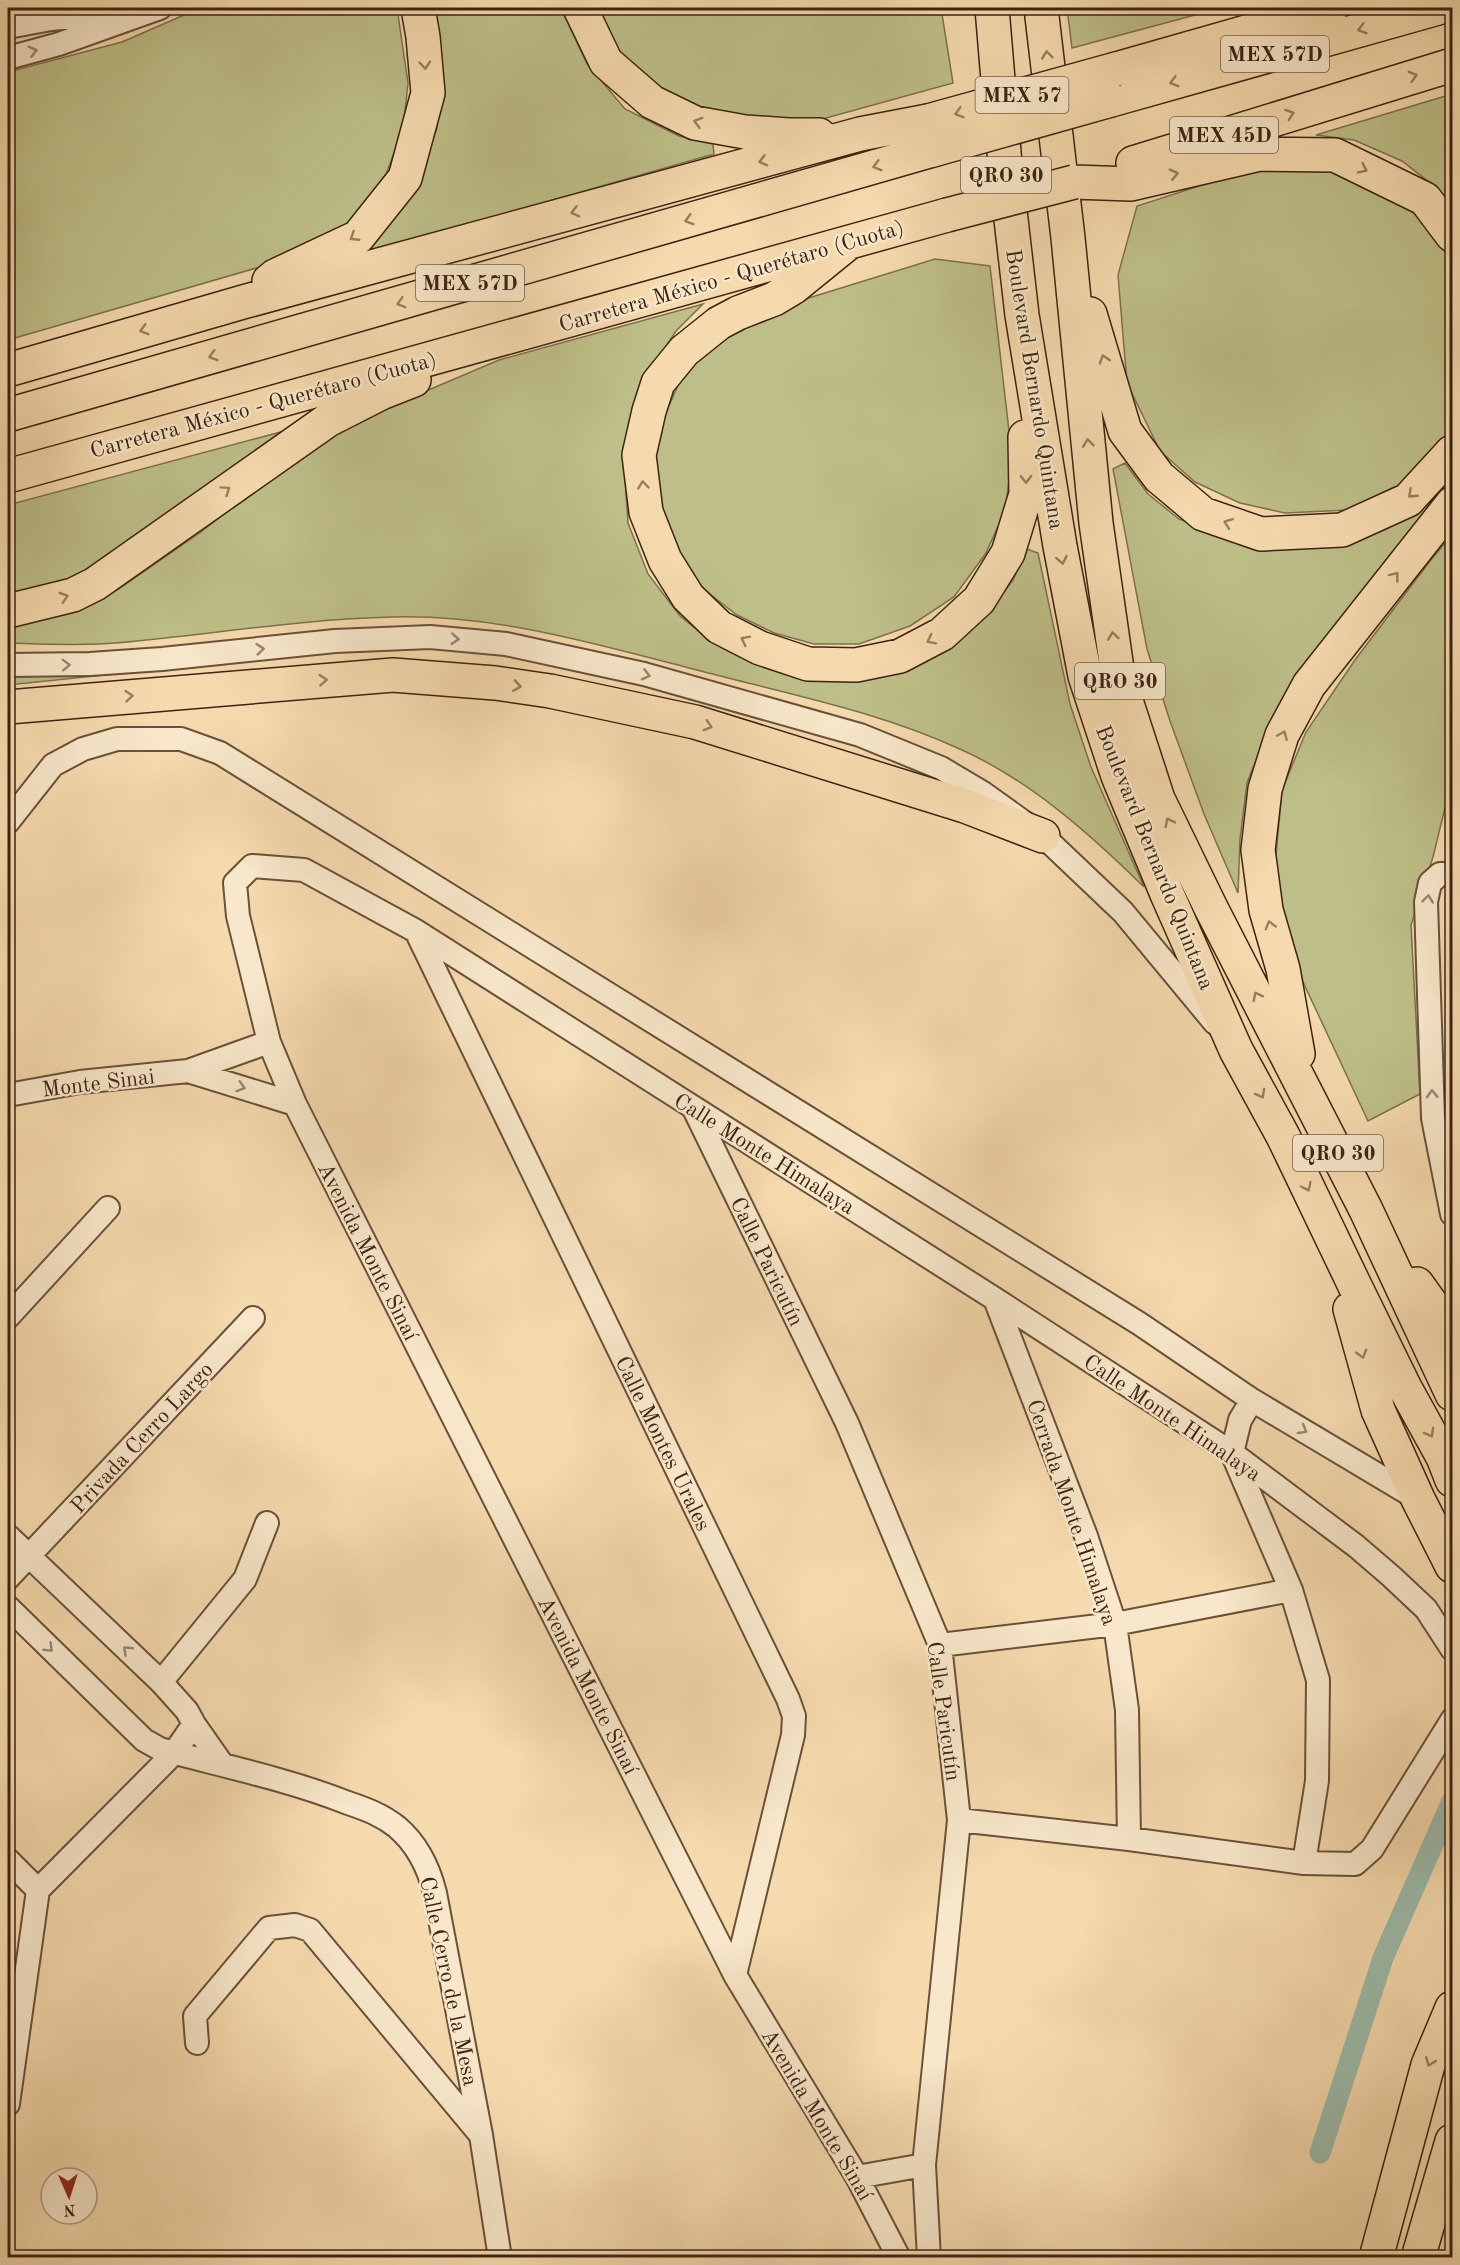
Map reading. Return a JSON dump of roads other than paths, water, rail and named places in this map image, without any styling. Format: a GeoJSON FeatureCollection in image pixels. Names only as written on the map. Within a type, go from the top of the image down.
{"type":"FeatureCollection","features":[{"type":"Feature","properties":{"kind":"highway"},"geometry":{"type":"LineString","coordinates":[[243,302],[275,276],[358,237],[405,178],[428,93],[418,8]]}},
{"type":"Feature","properties":{"kind":"highway"},"geometry":{"type":"LineString","coordinates":[[579,8],[606,62],[652,102],[695,123],[745,132],[789,135],[860,134]]}},
{"type":"Feature","properties":{"kind":"highway"},"geometry":{"type":"LineString","coordinates":[[1172,54],[1262,8]]}},
{"type":"Feature","properties":{"kind":"highway","name":"MEX 57"},"geometry":{"type":"LineString","coordinates":[[15,366],[860,134],[931,136],[1114,84],[1172,54],[1331,8]]}},
{"type":"Feature","properties":{"kind":"highway","name":"MEX 57D"},"geometry":{"type":"LineString","coordinates":[[1114,84],[1438,8]]}},
{"type":"Feature","properties":{"kind":"highway","name":"Boulevard Bernardo Quintana"},"geometry":{"type":"LineString","coordinates":[[1042,13],[1068,238],[1096,523],[1118,676],[1158,800],[1211,908],[1304,1085],[1446,1380]]}},
{"type":"Feature","properties":{"kind":"highway","name":"Boulevard Bernardo Quintana"},"geometry":{"type":"LineString","coordinates":[[991,17],[1022,315],[1060,546],[1085,676],[1118,776],[1236,1050],[1283,1136],[1406,1388],[1443,1457],[1452,1480]]}},
{"type":"Feature","properties":{"kind":"highway","name":"Carretera México - Querétaro (Cuota)"},"geometry":{"type":"LineString","coordinates":[[8,476],[276,400],[1074,182],[1452,65]]}},
{"type":"Feature","properties":{"kind":"highway","name":"MEX 57D"},"geometry":{"type":"LineString","coordinates":[[8,415],[594,248],[931,136]]}},
{"type":"Feature","properties":{"kind":"highway"},"geometry":{"type":"LineString","coordinates":[[1074,182],[1131,184],[1260,154],[1335,155],[1425,199],[1452,235]]}},
{"type":"Feature","properties":{"kind":"highway"},"geometry":{"type":"LineString","coordinates":[[1068,238],[1125,431],[1159,477],[1203,514],[1261,534],[1342,530],[1408,500],[1452,452]]}},
{"type":"Feature","properties":{"kind":"highway"},"geometry":{"type":"LineString","coordinates":[[847,244],[794,287],[774,299],[719,323],[684,351],[658,383],[639,455],[646,512],[665,560],[688,597],[719,627],[760,648],[808,664],[856,665],[900,656],[942,634],[979,600],[1008,553],[1026,494],[1022,315]]}},
{"type":"Feature","properties":{"kind":"highway"},"geometry":{"type":"LineString","coordinates":[[243,302],[318,296],[552,247],[594,248]]}},
{"type":"Feature","properties":{"kind":"highway"},"geometry":{"type":"LineString","coordinates":[[8,611],[73,595],[95,584],[289,446],[328,420],[381,393],[492,351],[554,336],[634,303]]}},
{"type":"Feature","properties":{"kind":"highway"},"geometry":{"type":"LineString","coordinates":[[8,493],[148,451],[233,415],[276,400]]}},
{"type":"Feature","properties":{"kind":"highway"},"geometry":{"type":"LineString","coordinates":[[1304,1085],[1283,969],[1266,910],[1258,850],[1264,789],[1282,735],[1308,685],[1452,504]]}},
{"type":"Feature","properties":{"kind":"highway"},"geometry":{"type":"LineString","coordinates":[[8,706],[393,675],[495,683],[550,691],[694,722],[965,806],[1043,836]]}},
{"type":"Feature","properties":{"kind":"highway"},"geometry":{"type":"LineString","coordinates":[[1371,1221],[1452,1334]]}},
{"type":"Feature","properties":{"kind":"highway"},"geometry":{"type":"LineString","coordinates":[[1331,1237],[1378,1410],[1418,1499],[1452,1566]]}},
{"type":"Feature","properties":{"kind":"highway"},"geometry":{"type":"LineString","coordinates":[[1376,2258],[1428,2065],[1452,2008]]}},
{"type":"Feature","properties":{"kind":"highway"},"geometry":{"type":"LineString","coordinates":[[1419,2250],[1452,2141]]}},
{"type":"Feature","properties":{"kind":"highway"},"geometry":{"type":"LineString","coordinates":[[1419,2250],[1452,2202]]}},
{"type":"Feature","properties":{"kind":"street"},"geometry":{"type":"LineString","coordinates":[[8,27],[49,13],[158,8]]}},
{"type":"Feature","properties":{"kind":"street"},"geometry":{"type":"LineString","coordinates":[[8,58],[59,44],[158,8]]}},
{"type":"Feature","properties":{"kind":"street"},"geometry":{"type":"LineString","coordinates":[[49,13],[59,44]]}},
{"type":"Feature","properties":{"kind":"street"},"geometry":{"type":"LineString","coordinates":[[8,665],[90,664],[162,659],[335,640],[430,637],[506,644],[644,674],[860,735],[941,768],[983,793],[1043,836],[1123,912],[1236,1050]]}},
{"type":"Feature","properties":{"kind":"street"},"geometry":{"type":"LineString","coordinates":[[8,822],[53,765],[83,749],[117,739],[181,739],[220,753],[1140,1324],[1252,1400],[1418,1499]]}},
{"type":"Feature","properties":{"kind":"street","name":"Calle Monte Himalaya"},"geometry":{"type":"LineString","coordinates":[[295,1104],[269,1042],[238,916],[235,883],[252,866],[304,870],[416,932],[995,1299],[1232,1453],[1356,1546],[1392,1576],[1426,1609],[1451,1647]]}},
{"type":"Feature","properties":{"kind":"street"},"geometry":{"type":"LineString","coordinates":[[1446,874],[1430,883],[1426,902],[1433,1118],[1452,1214]]}},
{"type":"Feature","properties":{"kind":"street","name":"Calle Montes Urales"},"geometry":{"type":"LineString","coordinates":[[416,932],[783,1688],[794,1716],[793,1735],[735,1975]]}},
{"type":"Feature","properties":{"kind":"street","name":"Monte Sinai"},"geometry":{"type":"LineString","coordinates":[[8,1095],[80,1082],[188,1071],[269,1042]]}},
{"type":"Feature","properties":{"kind":"street","name":"Monte Sinai"},"geometry":{"type":"LineString","coordinates":[[188,1071],[295,1104]]}},
{"type":"Feature","properties":{"kind":"street","name":"Avenida Monte Sinaí"},"geometry":{"type":"LineString","coordinates":[[295,1104],[735,1975],[857,2177],[899,2258]]}},
{"type":"Feature","properties":{"kind":"street","name":"Calle Paricutín"},"geometry":{"type":"LineString","coordinates":[[693,1107],[847,1423],[940,1645],[959,1820],[924,2165],[929,2258]]}},
{"type":"Feature","properties":{"kind":"street"},"geometry":{"type":"LineString","coordinates":[[8,1317],[108,1208]]}},
{"type":"Feature","properties":{"kind":"street","name":"Cerrada Monte Himalaya"},"geometry":{"type":"LineString","coordinates":[[995,1299],[1086,1536],[1114,1624],[1127,1710],[1129,1839]]}},
{"type":"Feature","properties":{"kind":"street","name":"Privada Cerro Largo"},"geometry":{"type":"LineString","coordinates":[[8,1578],[253,1318]]}},
{"type":"Feature","properties":{"kind":"street"},"geometry":{"type":"LineString","coordinates":[[1252,1400],[1240,1420],[1232,1453],[1291,1590],[1318,1680],[1317,1781],[1304,1863]]}},
{"type":"Feature","properties":{"kind":"street"},"geometry":{"type":"LineString","coordinates":[[161,1682],[245,1579],[267,1523]]}},
{"type":"Feature","properties":{"kind":"street"},"geometry":{"type":"LineString","coordinates":[[8,1536],[161,1682],[188,1712],[222,1764]]}},
{"type":"Feature","properties":{"kind":"street"},"geometry":{"type":"LineString","coordinates":[[940,1645],[1114,1624],[1291,1590]]}},
{"type":"Feature","properties":{"kind":"street","name":"Calle Cerro de la Mesa"},"geometry":{"type":"LineString","coordinates":[[8,1607],[144,1740],[160,1749],[324,1793],[380,1815],[399,1828],[429,1869],[435,1893],[481,2135],[500,2258]]}},
{"type":"Feature","properties":{"kind":"street"},"geometry":{"type":"LineString","coordinates":[[959,1820],[1129,1839],[1304,1863],[1355,1864],[1372,1849],[1452,1720]]}},
{"type":"Feature","properties":{"kind":"street"},"geometry":{"type":"LineString","coordinates":[[8,2104],[38,1890],[174,1753],[194,1724]]}},
{"type":"Feature","properties":{"kind":"street"},"geometry":{"type":"LineString","coordinates":[[8,1860],[38,1890]]}},
{"type":"Feature","properties":{"kind":"street"},"geometry":{"type":"LineString","coordinates":[[197,2043],[195,2016],[251,1947],[269,1928],[295,1924],[310,1930],[481,2135]]}},
{"type":"Feature","properties":{"kind":"street"},"geometry":{"type":"LineString","coordinates":[[857,2177],[924,2165]]}},
{"type":"Feature","properties":{"kind":"waterway"},"geometry":{"type":"LineString","coordinates":[[1320,2153],[1383,1958],[1452,1801]]}}]}
